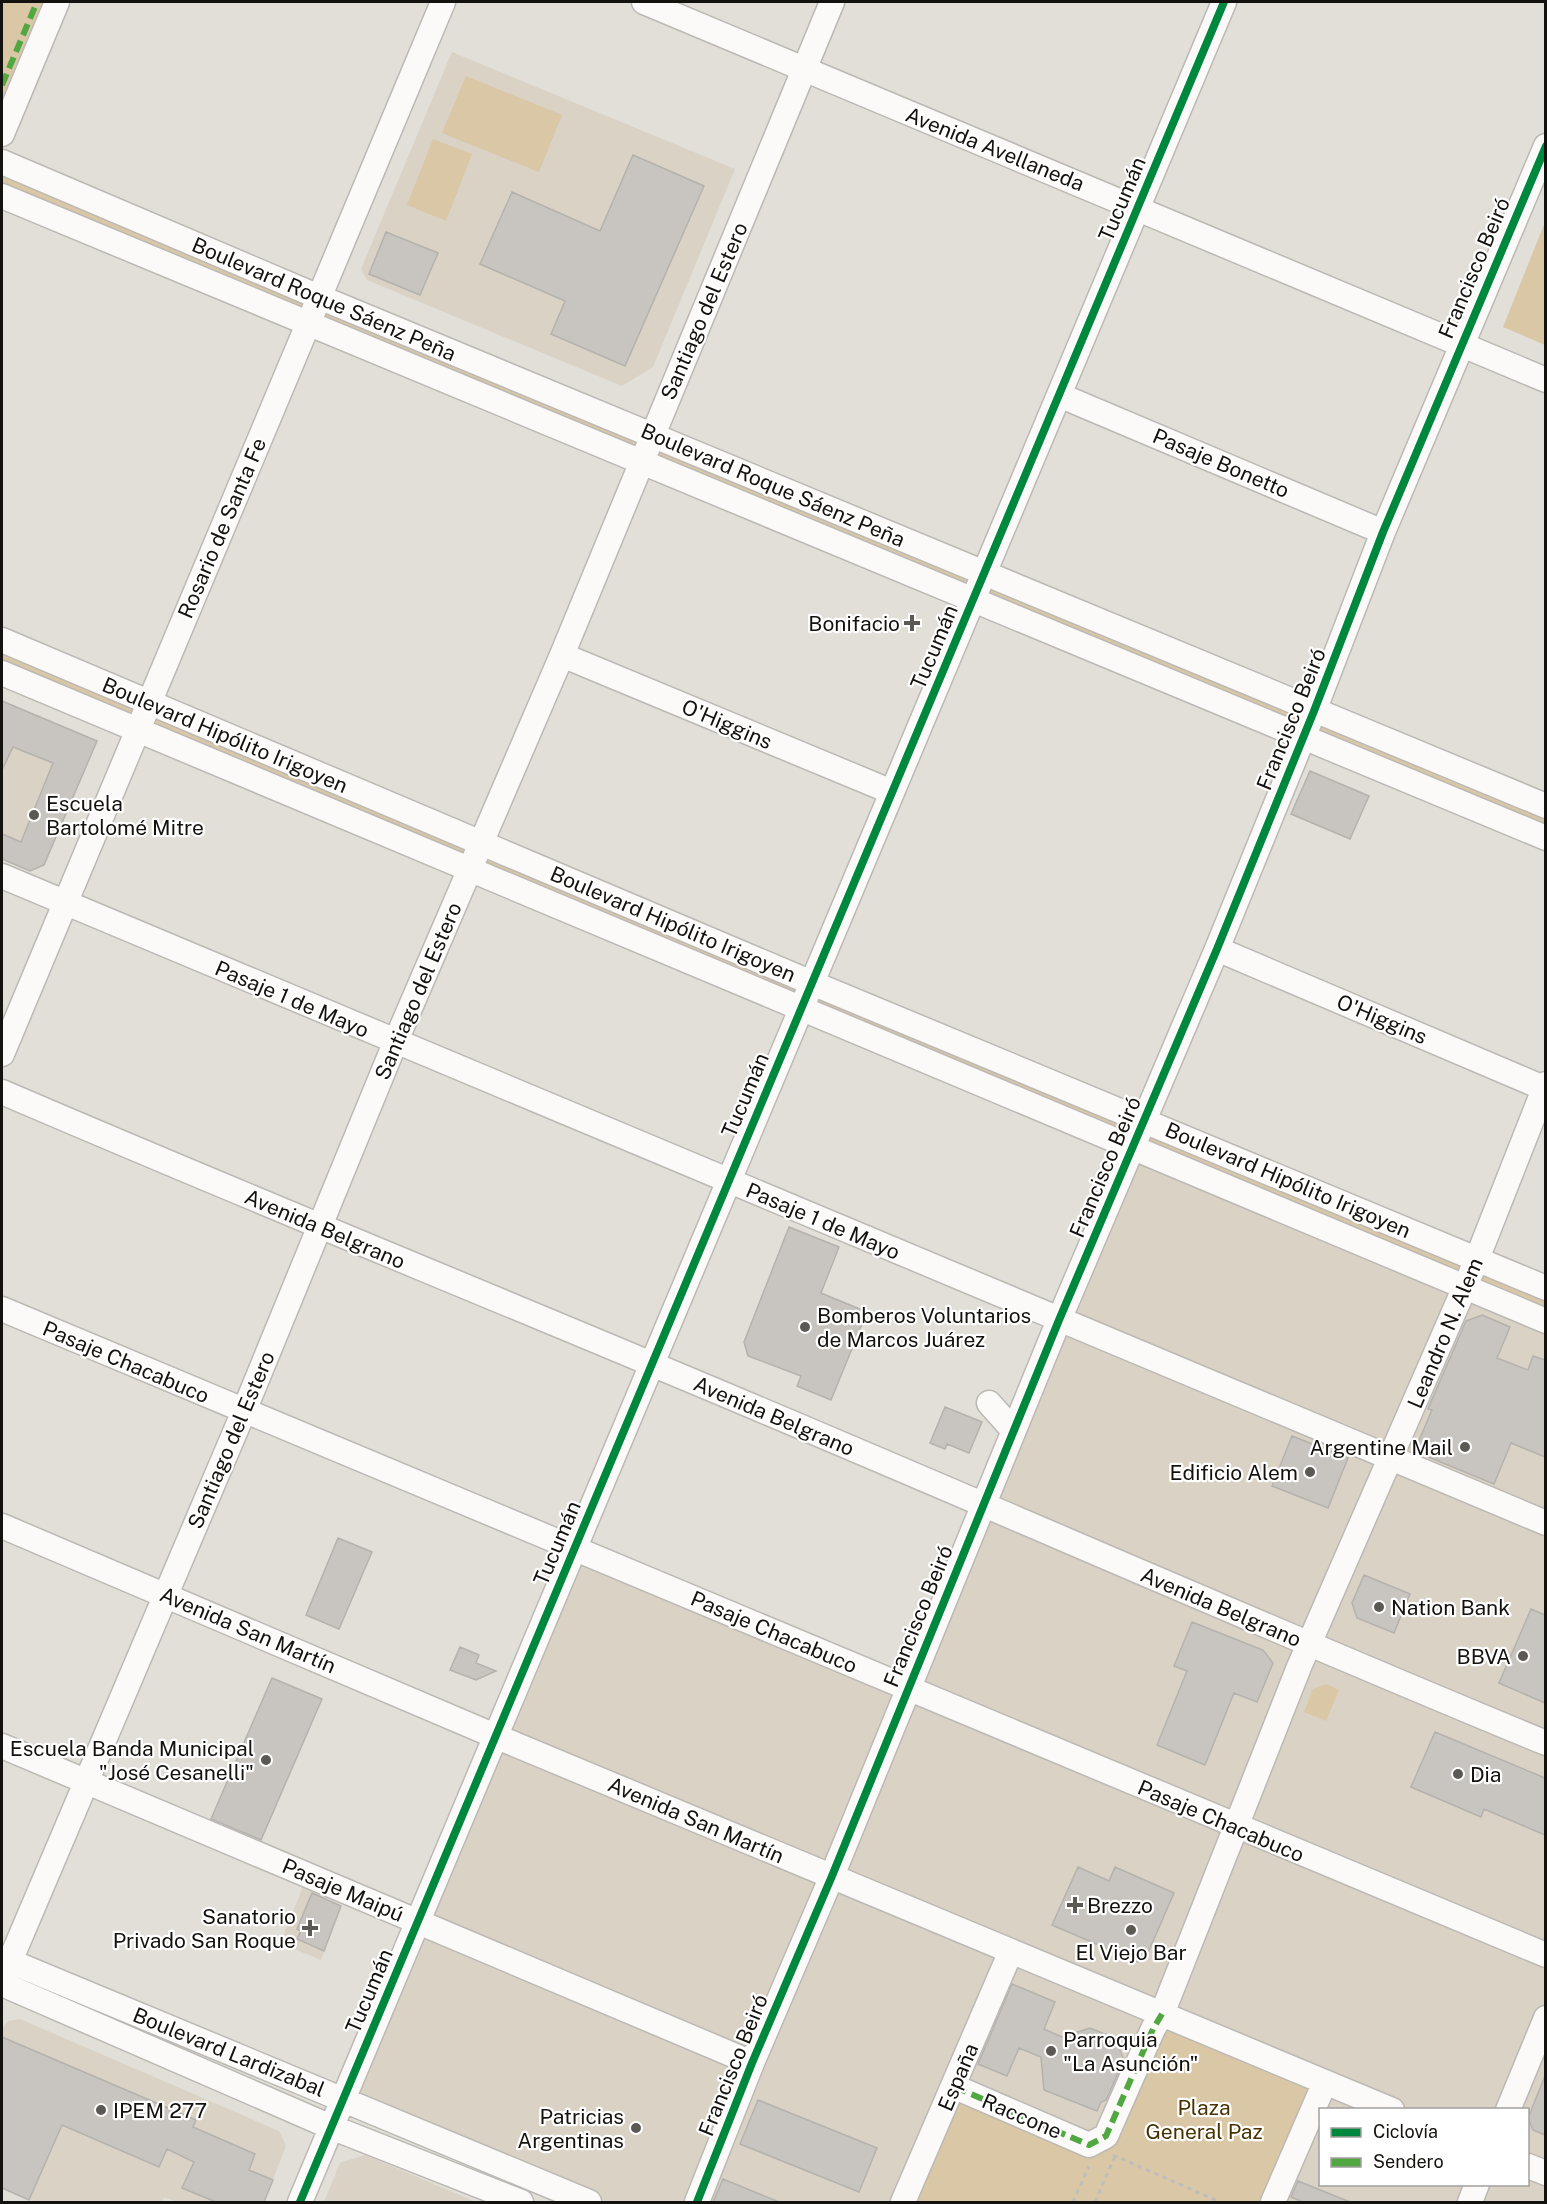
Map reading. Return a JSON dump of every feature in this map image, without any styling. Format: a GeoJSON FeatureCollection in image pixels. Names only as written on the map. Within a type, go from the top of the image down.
{"type":"FeatureCollection","features":[{"type":"Feature","properties":{"kind":"street"},"geometry":{"type":"LineString","coordinates":[[2,134],[57,2]]}},
{"type":"Feature","properties":{"kind":"street","name":"Rosario de Santa Fe"},"geometry":{"type":"LineString","coordinates":[[2,1054],[443,2]]}},
{"type":"Feature","properties":{"kind":"street","name":"Avenida Avellaneda"},"geometry":{"type":"LineString","coordinates":[[644,2],[1545,380]]}},
{"type":"Feature","properties":{"kind":"street","name":"Santiago del Estero"},"geometry":{"type":"LineString","coordinates":[[3,1971],[244,1412],[395,1043],[562,655],[832,2]]}},
{"type":"Feature","properties":{"kind":"street","name":"Tucumán"},"geometry":{"type":"LineString","coordinates":[[300,2202],[1224,2]]}},
{"type":"Feature","properties":{"kind":"street","name":"Francisco Beiró"},"geometry":{"type":"LineString","coordinates":[[697,2202],[752,2063],[1059,1320],[1217,949],[1314,711],[1383,532],[1545,146]]}},
{"type":"Feature","properties":{"kind":"street","name":"Boulevard Roque Sáenz Peña"},"geometry":{"type":"LineString","coordinates":[[2,162],[319,297],[1545,806]]}},
{"type":"Feature","properties":{"kind":"street","name":"Boulevard Roque Sáenz Peña"},"geometry":{"type":"LineString","coordinates":[[2,196],[973,601],[1304,735],[1545,838]]}},
{"type":"Feature","properties":{"kind":"street","name":"Pasaje Bonetto"},"geometry":{"type":"LineString","coordinates":[[1059,394],[1383,532]]}},
{"type":"Feature","properties":{"kind":"street","name":"Boulevard Hipólito Irigoyen"},"geometry":{"type":"LineString","coordinates":[[2,640],[812,983],[1545,1288]]}},
{"type":"Feature","properties":{"kind":"street","name":"O'Higgins"},"geometry":{"type":"LineString","coordinates":[[562,655],[892,792]]}},
{"type":"Feature","properties":{"kind":"street","name":"Boulevard Hipólito Irigoyen"},"geometry":{"type":"LineString","coordinates":[[2,673],[1545,1321]]}},
{"type":"Feature","properties":{"kind":"street","name":"Pasaje 1 de Mayo"},"geometry":{"type":"LineString","coordinates":[[2,876],[395,1043],[1545,1523]]}},
{"type":"Feature","properties":{"kind":"street","name":"O'Higgins"},"geometry":{"type":"LineString","coordinates":[[1217,949],[1545,1087]]}},
{"type":"Feature","properties":{"kind":"street","name":"Leandro N. Alem"},"geometry":{"type":"LineString","coordinates":[[1093,2147],[1106,2136],[1153,2029],[1162,2014],[1234,1827],[1309,1644],[1477,1259],[1545,1087]]}},
{"type":"Feature","properties":{"kind":"street","name":"Avenida Belgrano"},"geometry":{"type":"LineString","coordinates":[[2,1092],[321,1228],[652,1364],[1545,1743]]}},
{"type":"Feature","properties":{"kind":"street","name":"Pasaje Chacabuco"},"geometry":{"type":"LineString","coordinates":[[2,1309],[1234,1827],[1545,1955]]}},
{"type":"Feature","properties":{"kind":"street"},"geometry":{"type":"LineString","coordinates":[[989,1403],[1013,1431]]}},
{"type":"Feature","properties":{"kind":"street","name":"Avenida San Martín"},"geometry":{"type":"LineString","coordinates":[[2,1526],[495,1736],[1390,2108]]}},
{"type":"Feature","properties":{"kind":"street","name":"Pasaje Maipú"},"geometry":{"type":"LineString","coordinates":[[2,1746],[752,2063]]}},
{"type":"Feature","properties":{"kind":"street","name":"España"},"geometry":{"type":"LineString","coordinates":[[903,2202],[1011,1951]]}},
{"type":"Feature","properties":{"kind":"street","name":"Boulevard Lardizabal"},"geometry":{"type":"LineString","coordinates":[[3,1971],[343,2099],[589,2202]]}},
{"type":"Feature","properties":{"kind":"street","name":"Boulevard Lardizabal"},"geometry":{"type":"LineString","coordinates":[[3,1971],[331,2127],[522,2202]]}},
{"type":"Feature","properties":{"kind":"street"},"geometry":{"type":"LineString","coordinates":[[1508,2108],[1545,2018]]}},
{"type":"Feature","properties":{"kind":"street"},"geometry":{"type":"LineString","coordinates":[[1273,2202],[1325,2082]]}},
{"type":"Feature","properties":{"kind":"street","name":"Raccone"},"geometry":{"type":"LineString","coordinates":[[954,2087],[1093,2147]]}},
{"type":"Feature","properties":{"kind":"street"},"geometry":{"type":"LineString","coordinates":[[1529,2167],[1545,2174]]}},
{"type":"Feature","properties":{"kind":"street"},"geometry":{"type":"LineString","coordinates":[[1470,2202],[1476,2186]]}},
{"type":"Feature","properties":{"kind":"path"},"geometry":{"type":"LineString","coordinates":[[1073,2202],[1093,2147],[1220,2202]]}},
{"type":"Feature","properties":{"kind":"path"},"geometry":{"type":"LineString","coordinates":[[1095,2202],[1115,2156]]}},
{"type":"Feature","properties":{"kind":"shaded area"},"geometry":{"type":"Polygon","coordinates":[[[452,52],[735,169],[653,367],[622,386],[367,280],[361,269],[452,52]]]}},
{"type":"Feature","properties":{"kind":"shaded area","name":"Escuela Bartolomé Mitre"},"geometry":{"type":"Polygon","coordinates":[[[2,701],[97,741],[44,865],[30,871],[2,859],[2,701]]]}},
{"type":"Feature","properties":{"kind":"shaded area"},"geometry":{"type":"Polygon","coordinates":[[[1134,1148],[1545,1321],[1545,2202],[589,2202],[343,2099],[574,1548],[908,1688],[1134,1148]]]}},
{"type":"Feature","properties":{"kind":"shaded area","name":"Sanatorio Privado San Roque"},"geometry":{"type":"Polygon","coordinates":[[[303,1887],[341,1906],[321,1960],[280,1943],[303,1887]]]}},
{"type":"Feature","properties":{"kind":"shaded area","name":"IPEM 277"},"geometry":{"type":"Polygon","coordinates":[[[20,2019],[279,2131],[286,2146],[264,2202],[178,2202],[164,2197],[161,2202],[35,2202],[2,2188],[2,2029],[8,2021],[20,2019]]]}},
{"type":"Feature","properties":{"kind":"shaded area"},"geometry":{"type":"Polygon","coordinates":[[[365,2155],[476,2202],[324,2202],[340,2163],[365,2155]]]}},
{"type":"Feature","properties":{"kind":"green space"},"geometry":{"type":"Polygon","coordinates":[[[2,2],[57,2],[2,134],[2,2]]]}},
{"type":"Feature","properties":{"kind":"green space"},"geometry":{"type":"Polygon","coordinates":[[[466,76],[562,115],[539,172],[442,133],[466,76]]]}},
{"type":"Feature","properties":{"kind":"green space"},"geometry":{"type":"Polygon","coordinates":[[[433,139],[472,154],[446,221],[407,205],[433,139]]]}},
{"type":"Feature","properties":{"kind":"green space"},"geometry":{"type":"Polygon","coordinates":[[[2,173],[1545,818],[1545,830],[2,185],[2,173]]]}},
{"type":"Feature","properties":{"kind":"green space"},"geometry":{"type":"Polygon","coordinates":[[[1545,222],[1545,345],[1503,327],[1545,222]]]}},
{"type":"Feature","properties":{"kind":"green space"},"geometry":{"type":"Polygon","coordinates":[[[2,640],[1545,1288],[1545,1321],[2,673],[2,640]]]}},
{"type":"Feature","properties":{"kind":"green space"},"geometry":{"type":"Polygon","coordinates":[[[1326,1684],[1339,1690],[1326,1721],[1304,1712],[1313,1689],[1326,1684]]]}},
{"type":"Feature","properties":{"kind":"green space","name":"Plaza General Paz"},"geometry":{"type":"Polygon","coordinates":[[[1158,2019],[1325,2080],[1271,2202],[910,2202],[958,2090],[1089,2147],[1158,2019]]]}},
{"type":"Feature","properties":{"kind":"building"},"geometry":{"type":"Polygon","coordinates":[[[633,155],[704,186],[625,366],[551,334],[565,301],[480,264],[512,192],[600,231],[633,155]]]}},
{"type":"Feature","properties":{"kind":"building"},"geometry":{"type":"Polygon","coordinates":[[[386,232],[438,253],[420,295],[369,274],[386,232]]]}},
{"type":"Feature","properties":{"kind":"building","name":"Escuela Bartolomé Mitre"},"geometry":{"type":"Polygon","coordinates":[[[2,701],[97,741],[44,865],[30,871],[2,859],[2,834],[21,842],[53,763],[13,747],[2,770],[2,701]]]}},
{"type":"Feature","properties":{"kind":"building"},"geometry":{"type":"Polygon","coordinates":[[[1310,771],[1369,796],[1350,839],[1291,814],[1310,771]]]}},
{"type":"Feature","properties":{"kind":"building","name":"Bomberos Voluntarios de Marcos Juárez"},"geometry":{"type":"Polygon","coordinates":[[[789,1227],[839,1247],[821,1293],[867,1312],[831,1400],[797,1386],[801,1376],[748,1356],[744,1342],[789,1227]]]}},
{"type":"Feature","properties":{"kind":"building"},"geometry":{"type":"Polygon","coordinates":[[[1482,1315],[1510,1327],[1497,1358],[1528,1370],[1533,1356],[1545,1360],[1545,1457],[1511,1443],[1494,1484],[1426,1456],[1428,1450],[1417,1445],[1432,1410],[1428,1409],[1466,1321],[1482,1315]]]}},
{"type":"Feature","properties":{"kind":"building"},"geometry":{"type":"Polygon","coordinates":[[[945,1407],[982,1422],[969,1453],[947,1444],[945,1449],[930,1443],[945,1407]]]}},
{"type":"Feature","properties":{"kind":"building","name":"Edificio Alem"},"geometry":{"type":"Polygon","coordinates":[[[1292,1436],[1348,1458],[1328,1508],[1272,1486],[1292,1436]]]}},
{"type":"Feature","properties":{"kind":"building"},"geometry":{"type":"Polygon","coordinates":[[[338,1538],[372,1552],[339,1629],[306,1615],[338,1538]]]}},
{"type":"Feature","properties":{"kind":"building","name":"Nation Bank"},"geometry":{"type":"Polygon","coordinates":[[[1364,1575],[1410,1594],[1394,1633],[1357,1618],[1352,1603],[1364,1575]]]}},
{"type":"Feature","properties":{"kind":"building","name":"BBVA"},"geometry":{"type":"Polygon","coordinates":[[[1531,1609],[1545,1615],[1545,1703],[1499,1683],[1531,1609]]]}},
{"type":"Feature","properties":{"kind":"building"},"geometry":{"type":"Polygon","coordinates":[[[1192,1622],[1263,1650],[1273,1663],[1257,1702],[1234,1693],[1205,1765],[1157,1745],[1187,1671],[1174,1666],[1192,1622]]]}},
{"type":"Feature","properties":{"kind":"building"},"geometry":{"type":"Polygon","coordinates":[[[460,1647],[479,1655],[476,1663],[496,1671],[476,1680],[450,1670],[460,1647]]]}},
{"type":"Feature","properties":{"kind":"building","name":"Escuela Banda Municipal \"José Cesanelli\""},"geometry":{"type":"Polygon","coordinates":[[[272,1678],[322,1699],[261,1840],[211,1819],[272,1678]]]}},
{"type":"Feature","properties":{"kind":"building","name":"Dia"},"geometry":{"type":"Polygon","coordinates":[[[1435,1732],[1545,1778],[1545,1835],[1484,1809],[1481,1817],[1411,1787],[1435,1732]]]}},
{"type":"Feature","properties":{"kind":"building"},"geometry":{"type":"Polygon","coordinates":[[[1078,1867],[1109,1881],[1115,1867],[1174,1893],[1147,1955],[1138,1962],[1052,1925],[1078,1867]]]}},
{"type":"Feature","properties":{"kind":"building"},"geometry":{"type":"Polygon","coordinates":[[[312,1893],[341,1906],[324,1951],[297,1939],[301,1931],[297,1929],[312,1893]]]}},
{"type":"Feature","properties":{"kind":"building","name":"Parroquia \"La Asunción\""},"geometry":{"type":"Polygon","coordinates":[[[1012,1984],[1055,2002],[1044,2029],[1062,2037],[1090,2028],[1115,2038],[1124,2060],[1106,2100],[1101,2102],[1097,2111],[1044,2090],[1041,2057],[1019,2048],[1007,2076],[978,2064],[1012,1984]]]}},
{"type":"Feature","properties":{"kind":"building"},"geometry":{"type":"Polygon","coordinates":[[[2,2037],[196,2120],[193,2127],[255,2154],[249,2170],[273,2180],[264,2202],[216,2202],[182,2188],[194,2162],[167,2149],[159,2167],[62,2125],[29,2200],[2,2188],[2,2037]]]}},
{"type":"Feature","properties":{"kind":"building"},"geometry":{"type":"Polygon","coordinates":[[[1545,2076],[1545,2135],[1533,2130],[1529,2116],[1545,2076]]]}},
{"type":"Feature","properties":{"kind":"building"},"geometry":{"type":"Polygon","coordinates":[[[758,2100],[877,2148],[859,2192],[740,2144],[758,2100]]]}},
{"type":"Feature","properties":{"kind":"building"},"geometry":{"type":"Polygon","coordinates":[[[723,2179],[779,2202],[713,2202],[723,2179]]]}},
{"type":"Feature","properties":{"kind":"building"},"geometry":{"type":"Polygon","coordinates":[[[1298,2181],[1350,2202],[1303,2202],[1291,2197],[1298,2181]]]}},
{"type":"Feature","properties":{"kind":"marked path"},"geometry":{"type":"LineString","coordinates":[[2,85],[37,2]]}},
{"type":"Feature","properties":{"kind":"marked path"},"geometry":{"type":"LineString","coordinates":[[955,2087],[1089,2145],[1106,2136],[1153,2029],[1162,2014]]}},
{"type":"Feature","properties":{"kind":"cycle path"},"geometry":{"type":"LineString","coordinates":[[300,2202],[1224,2]]}},
{"type":"Feature","properties":{"kind":"cycle path"},"geometry":{"type":"LineString","coordinates":[[697,2202],[752,2063],[832,1876],[1059,1320],[1217,949],[1314,711],[1383,532],[1546,146]]}},
{"type":"Feature","properties":{"kind":"place","name":"Bonifacio"},"geometry":{"type":"Point","coordinates":[912,623]}},
{"type":"Feature","properties":{"kind":"place","name":"Escuela Bartolomé Mitre"},"geometry":{"type":"Point","coordinates":[34,815]}},
{"type":"Feature","properties":{"kind":"place","name":"Bomberos Voluntarios de Marcos Juárez"},"geometry":{"type":"Point","coordinates":[805,1327]}},
{"type":"Feature","properties":{"kind":"place","name":"Argentine Mail"},"geometry":{"type":"Point","coordinates":[1465,1447]}},
{"type":"Feature","properties":{"kind":"place","name":"Edificio Alem"},"geometry":{"type":"Point","coordinates":[1310,1472]}},
{"type":"Feature","properties":{"kind":"place","name":"Nation Bank"},"geometry":{"type":"Point","coordinates":[1379,1607]}},
{"type":"Feature","properties":{"kind":"place","name":"BBVA"},"geometry":{"type":"Point","coordinates":[1523,1656]}},
{"type":"Feature","properties":{"kind":"place","name":"Escuela Banda Municipal \"José Cesanelli\""},"geometry":{"type":"Point","coordinates":[266,1760]}},
{"type":"Feature","properties":{"kind":"place","name":"Dia"},"geometry":{"type":"Point","coordinates":[1458,1774]}},
{"type":"Feature","properties":{"kind":"place","name":"Brezzo"},"geometry":{"type":"Point","coordinates":[1075,1905]}},
{"type":"Feature","properties":{"kind":"place","name":"Sanatorio Privado San Roque"},"geometry":{"type":"Point","coordinates":[310,1928]}},
{"type":"Feature","properties":{"kind":"place","name":"El Viejo Bar"},"geometry":{"type":"Point","coordinates":[1131,1930]}},
{"type":"Feature","properties":{"kind":"place","name":"Parroquia \"La Asunción\""},"geometry":{"type":"Point","coordinates":[1051,2051]}},
{"type":"Feature","properties":{"kind":"place","name":"IPEM 277"},"geometry":{"type":"Point","coordinates":[101,2110]}},
{"type":"Feature","properties":{"kind":"place","name":"Patricias Argentinas"},"geometry":{"type":"Point","coordinates":[636,2128]}}]}
